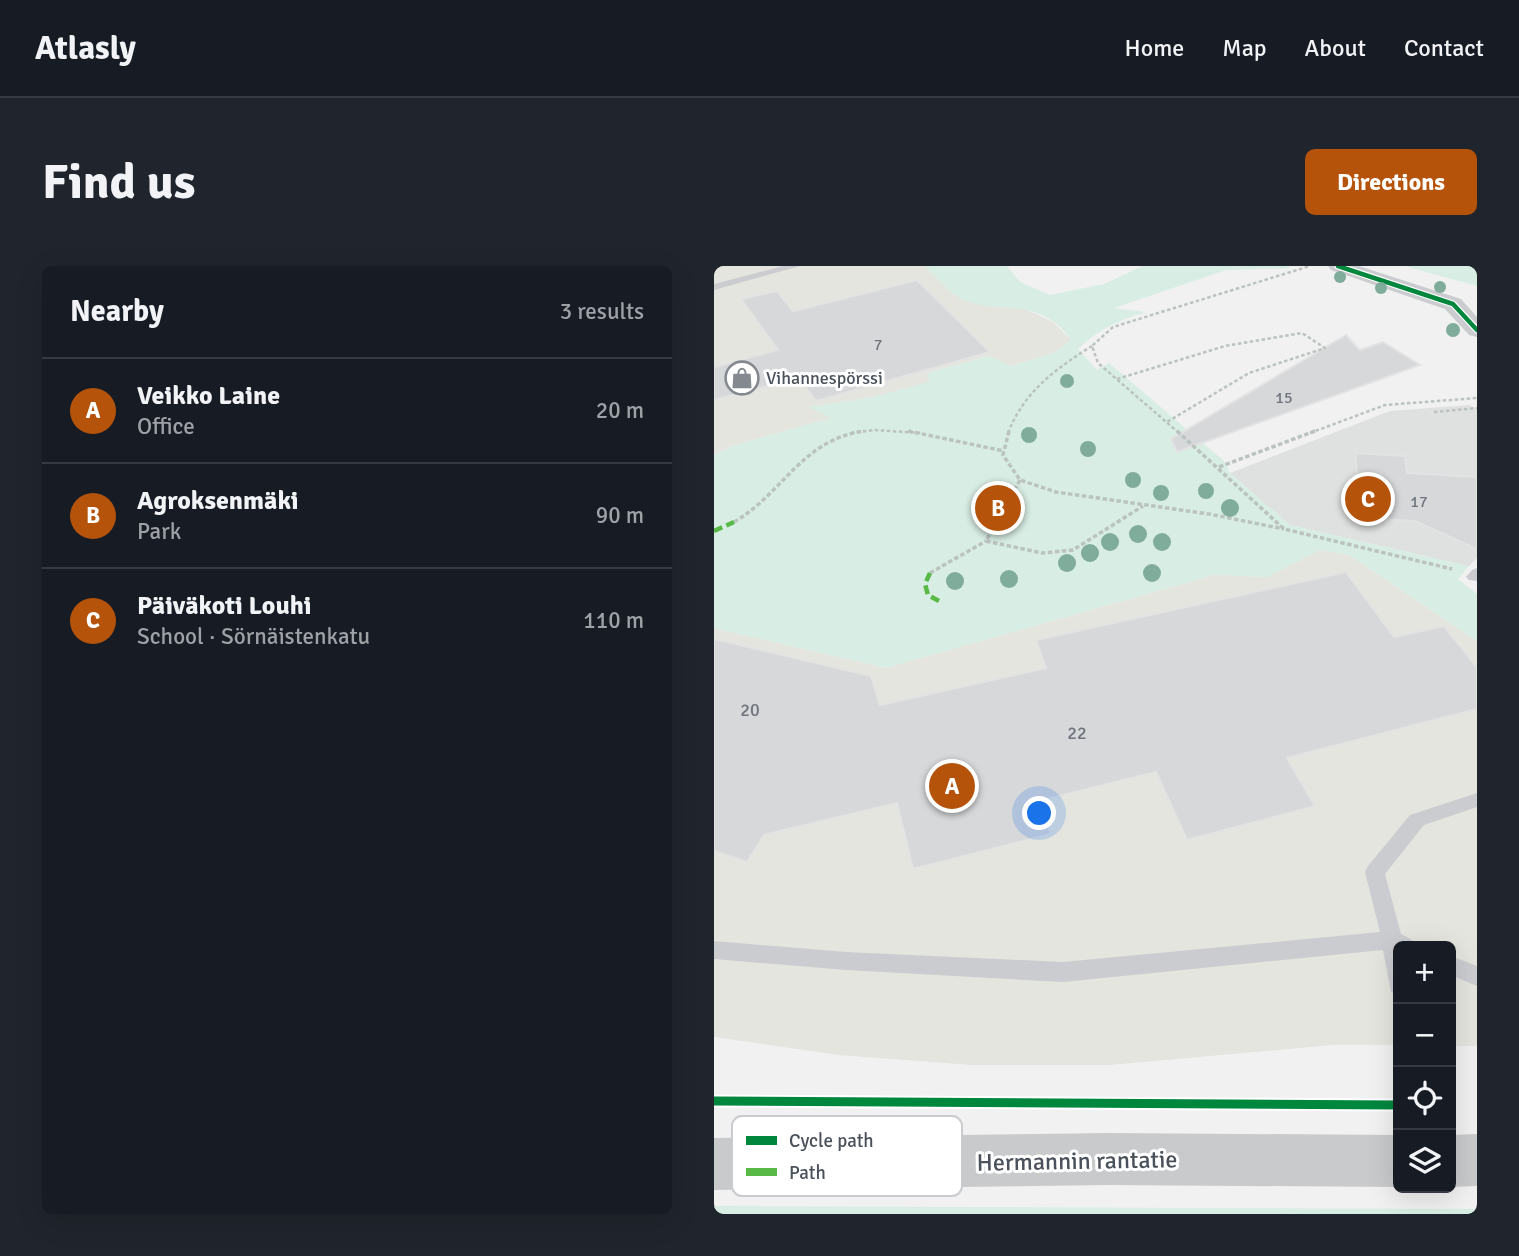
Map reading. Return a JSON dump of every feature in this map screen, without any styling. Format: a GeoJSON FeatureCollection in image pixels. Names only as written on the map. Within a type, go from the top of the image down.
{"type":"FeatureCollection","features":[{"type":"Feature","properties":{"kind":"main road"},"geometry":{"type":"LineString","coordinates":[[1456,1161],[1477,1160]]}},
{"type":"Feature","properties":{"kind":"main road","name":"Hermannin rantatie"},"geometry":{"type":"LineString","coordinates":[[962,1161],[1393,1161]]}},
{"type":"Feature","properties":{"kind":"main road","name":"Hermannin rantatie"},"geometry":{"type":"LineString","coordinates":[[714,1164],[732,1164]]}},
{"type":"Feature","properties":{"kind":"street"},"geometry":{"type":"LineString","coordinates":[[1338,266],[1453,304],[1477,330]]}},
{"type":"Feature","properties":{"kind":"lane"},"geometry":{"type":"LineString","coordinates":[[714,287],[767,270],[795,266]]}},
{"type":"Feature","properties":{"kind":"lane"},"geometry":{"type":"LineString","coordinates":[[1398,941],[1375,872],[1416,820],[1477,800]]}},
{"type":"Feature","properties":{"kind":"lane"},"geometry":{"type":"LineString","coordinates":[[714,950],[846,961],[1063,972],[1393,944]]}},
{"type":"Feature","properties":{"kind":"lane"},"geometry":{"type":"LineString","coordinates":[[1456,967],[1477,976]]}},
{"type":"Feature","properties":{"kind":"path"},"geometry":{"type":"LineString","coordinates":[[1310,266],[1113,327],[1092,346],[1054,369],[1026,396],[1007,431],[1004,451],[1012,471],[1020,480],[1056,492],[1209,514],[1476,575]]}},
{"type":"Feature","properties":{"kind":"path"},"geometry":{"type":"LineString","coordinates":[[1117,379],[1225,346],[1302,333],[1325,348],[1249,373],[1167,422]]}},
{"type":"Feature","properties":{"kind":"path"},"geometry":{"type":"LineString","coordinates":[[1092,346],[1098,363],[1219,467],[1284,529]]}},
{"type":"Feature","properties":{"kind":"path"},"geometry":{"type":"LineString","coordinates":[[1219,467],[1385,405],[1477,398]]}},
{"type":"Feature","properties":{"kind":"path"},"geometry":{"type":"LineString","coordinates":[[1434,412],[1477,408]]}},
{"type":"Feature","properties":{"kind":"path"},"geometry":{"type":"LineString","coordinates":[[734,522],[764,504],[790,469],[811,450],[840,437],[867,431],[932,433],[1004,451]]}},
{"type":"Feature","properties":{"kind":"path"},"geometry":{"type":"LineString","coordinates":[[930,573],[986,541],[1020,480]]}},
{"type":"Feature","properties":{"kind":"path"},"geometry":{"type":"LineString","coordinates":[[986,541],[1042,552],[1073,550],[1144,505]]}},
{"type":"Feature","properties":{"kind":"shaded area"},"geometry":{"type":"Polygon","coordinates":[[[714,266],[925,266],[961,298],[986,304],[1021,307],[1053,322],[1071,340],[1054,353],[1010,366],[990,356],[927,373],[931,382],[869,398],[810,407],[832,418],[732,446],[714,455],[714,266]]]}},
{"type":"Feature","properties":{"kind":"shaded area"},"geometry":{"type":"Polygon","coordinates":[[[1469,405],[1477,409],[1477,558],[1469,566],[1290,525],[1230,473],[1390,411],[1469,405]]]}},
{"type":"Feature","properties":{"kind":"shaded area"},"geometry":{"type":"Polygon","coordinates":[[[1320,550],[1349,555],[1477,641],[1477,1046],[1456,1046],[1456,941],[1393,941],[1393,1045],[1333,1045],[1110,1065],[971,1065],[838,1055],[714,1037],[714,628],[886,668],[1214,575],[1267,577],[1320,550]]]}},
{"type":"Feature","properties":{"kind":"green space"},"geometry":{"type":"Polygon","coordinates":[[[925,266],[1007,266],[1020,282],[1050,295],[1104,284],[1143,266],[1291,268],[1226,270],[1114,308],[1146,312],[1110,326],[1078,349],[1097,370],[1109,363],[1224,461],[1230,473],[1290,525],[1469,566],[1458,579],[1477,594],[1477,641],[1349,555],[1320,550],[1267,577],[1214,575],[886,668],[714,628],[714,455],[732,446],[831,418],[808,407],[869,398],[930,382],[927,373],[990,356],[1011,366],[1054,353],[1071,340],[1059,326],[1033,312],[977,304],[962,299],[947,289],[925,266]]]}},
{"type":"Feature","properties":{"kind":"green space"},"geometry":{"type":"Polygon","coordinates":[[[1405,266],[1477,266],[1477,286],[1405,266]]]}},
{"type":"Feature","properties":{"kind":"green space"},"geometry":{"type":"Polygon","coordinates":[[[714,1206],[1477,1209],[1477,1214],[714,1214],[714,1206]]]}},
{"type":"Feature","properties":{"kind":"building"},"geometry":{"type":"Polygon","coordinates":[[[917,280],[990,352],[816,401],[799,378],[714,400],[714,367],[778,350],[741,299],[777,291],[793,311],[917,280]]]}},
{"type":"Feature","properties":{"kind":"building"},"geometry":{"type":"Polygon","coordinates":[[[1346,335],[1360,350],[1383,342],[1420,365],[1177,452],[1171,439],[1346,335]]]}},
{"type":"Feature","properties":{"kind":"building"},"geometry":{"type":"Polygon","coordinates":[[[1355,453],[1405,456],[1407,473],[1477,477],[1477,549],[1415,521],[1377,519],[1375,504],[1360,503],[1355,453]]]}},
{"type":"Feature","properties":{"kind":"building"},"geometry":{"type":"Polygon","coordinates":[[[1346,572],[1394,637],[1444,626],[1477,667],[1477,709],[1287,758],[1315,806],[1187,840],[1156,772],[1039,801],[1051,834],[913,869],[897,803],[764,835],[747,862],[714,851],[714,639],[871,676],[880,705],[1046,668],[1036,640],[1346,572]]]}},
{"type":"Feature","properties":{"kind":"marked path"},"geometry":{"type":"LineString","coordinates":[[714,531],[734,522]]}},
{"type":"Feature","properties":{"kind":"marked path"},"geometry":{"type":"LineString","coordinates":[[930,573],[925,584],[928,595],[939,601]]}},
{"type":"Feature","properties":{"kind":"cycle path"},"geometry":{"type":"LineString","coordinates":[[1338,266],[1453,304],[1477,330]]}},
{"type":"Feature","properties":{"kind":"cycle path"},"geometry":{"type":"LineString","coordinates":[[714,1101],[1393,1105]]}},
{"type":"Feature","properties":{"kind":"place","name":"Vihannespörssi"},"geometry":{"type":"Point","coordinates":[742,378]}},
{"type":"Feature","properties":{"kind":"place","name":"Päiväkoti Louhi"},"geometry":{"type":"Point","coordinates":[1368,499]}},
{"type":"Feature","properties":{"kind":"place","name":"Agroksenmäki"},"geometry":{"type":"Point","coordinates":[998,508]}},
{"type":"Feature","properties":{"kind":"place","name":"Veikko Laine"},"geometry":{"type":"Point","coordinates":[952,786]}}]}
